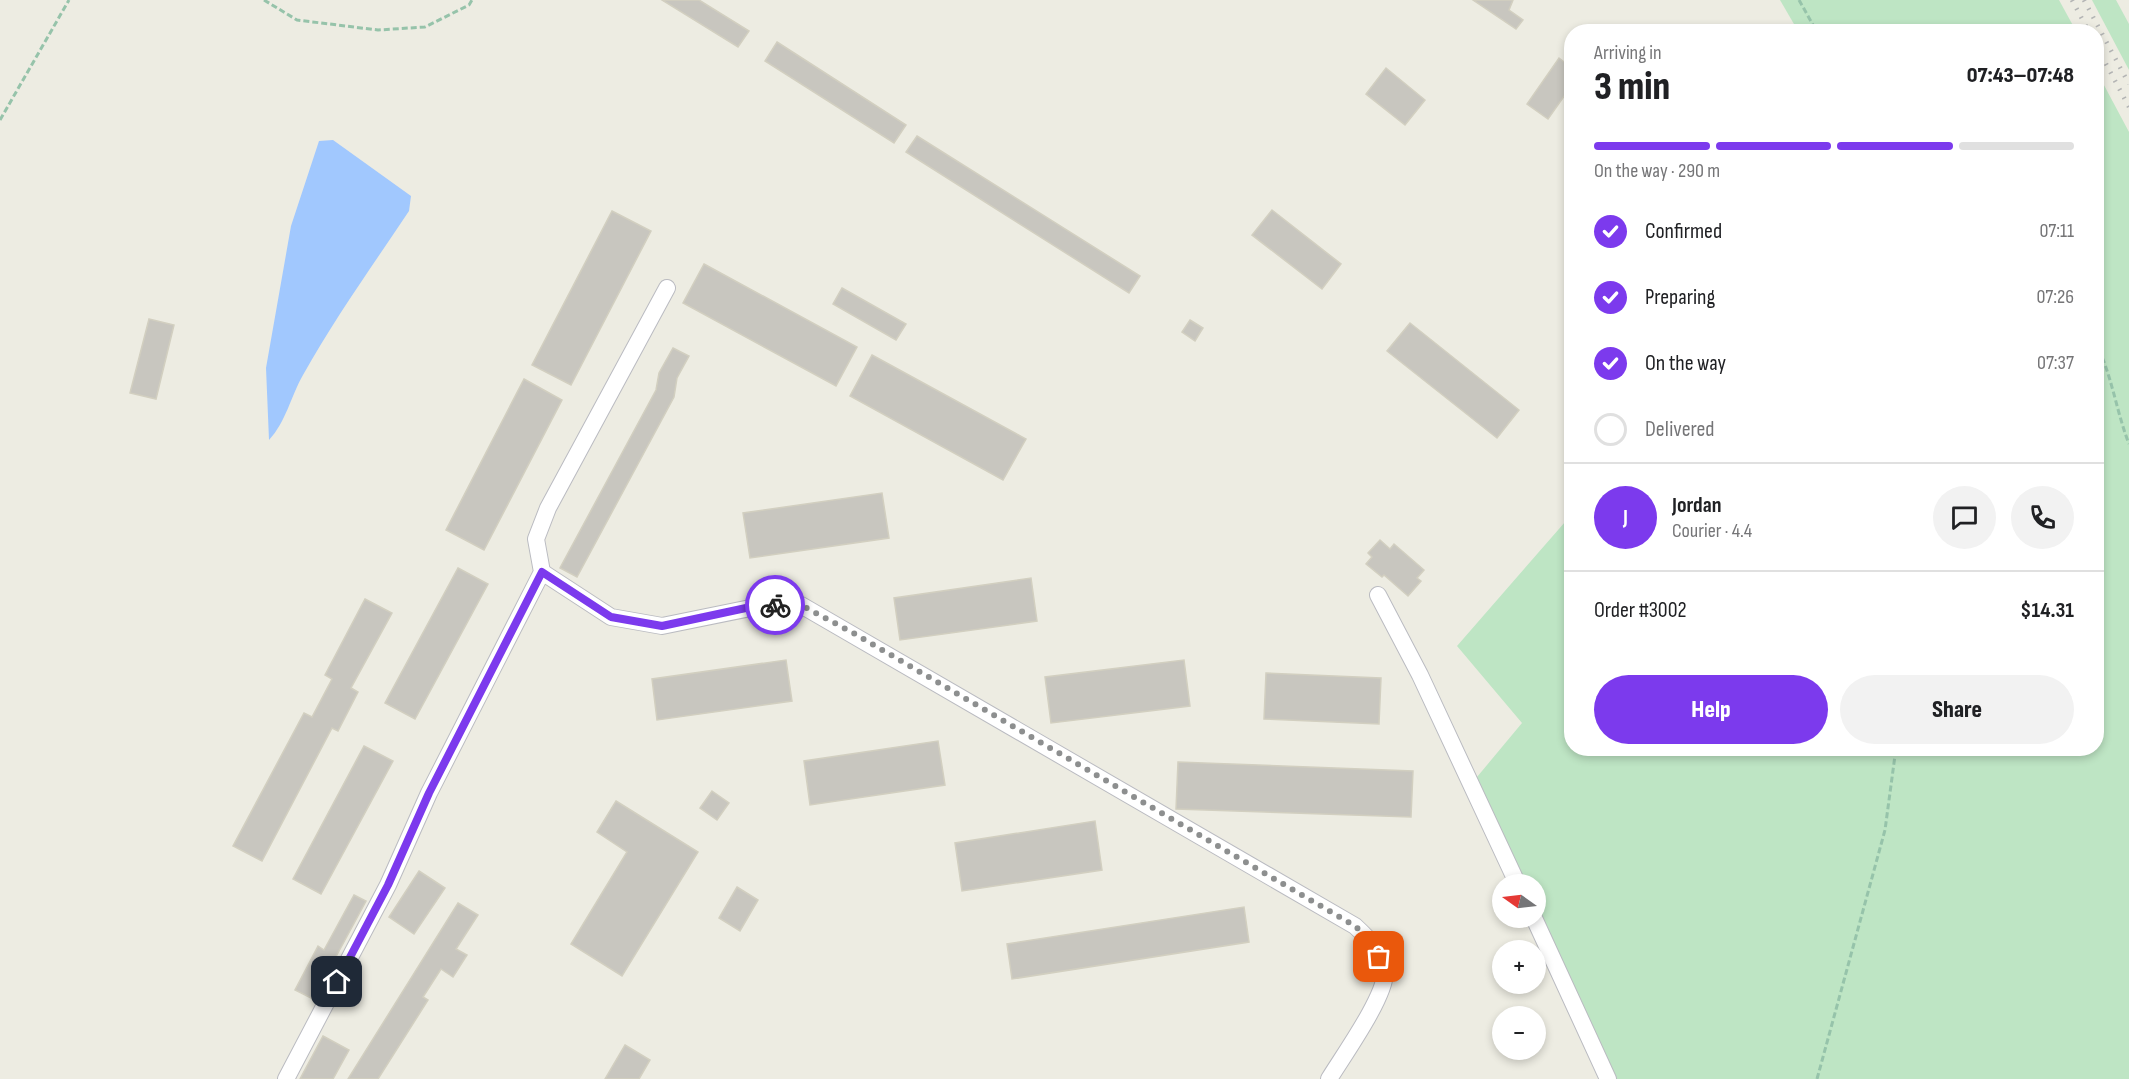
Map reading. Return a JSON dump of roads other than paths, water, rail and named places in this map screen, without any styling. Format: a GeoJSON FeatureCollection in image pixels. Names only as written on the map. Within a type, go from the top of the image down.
{"type":"FeatureCollection","features":[{"type":"Feature","properties":{"kind":"street"},"geometry":{"type":"LineString","coordinates":[[286,1079],[388,885],[429,793],[542,572],[536,539],[548,508],[667,288]]}},
{"type":"Feature","properties":{"kind":"street"},"geometry":{"type":"LineString","coordinates":[[542,572],[611,617],[662,626],[765,604],[801,605],[1355,926],[1373,942],[1385,971],[1381,991],[1329,1079]]}},
{"type":"Feature","properties":{"kind":"street"},"geometry":{"type":"LineString","coordinates":[[1378,595],[1425,686],[1513,874]]}},
{"type":"Feature","properties":{"kind":"street"},"geometry":{"type":"LineString","coordinates":[[1539,928],[1608,1079]]}},
{"type":"Feature","properties":{"kind":"water"},"geometry":{"type":"Polygon","coordinates":[[[333,140],[411,196],[409,211],[328,333],[303,375],[280,425],[269,440],[266,368],[291,226],[319,141],[333,140]]]}},
{"type":"Feature","properties":{"kind":"railway"},"geometry":{"type":"LineString","coordinates":[[2072,0],[2085,24]]}},
{"type":"Feature","properties":{"kind":"railway"},"geometry":{"type":"LineString","coordinates":[[2084,0],[2097,24]]}},
{"type":"Feature","properties":{"kind":"railway"},"geometry":{"type":"LineString","coordinates":[[2104,37],[2129,84]]}},
{"type":"Feature","properties":{"kind":"railway"},"geometry":{"type":"LineString","coordinates":[[2104,60],[2129,107]]}}]}
